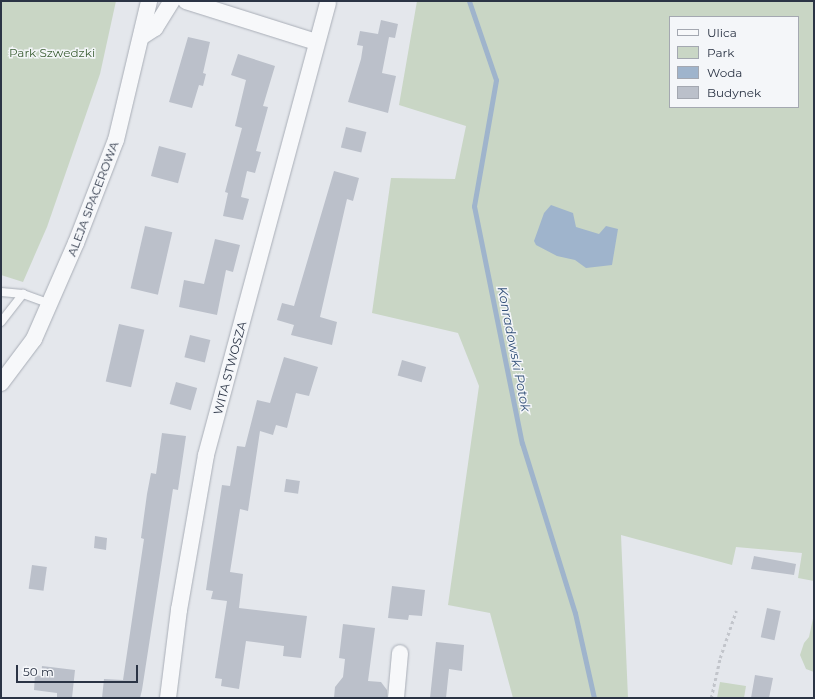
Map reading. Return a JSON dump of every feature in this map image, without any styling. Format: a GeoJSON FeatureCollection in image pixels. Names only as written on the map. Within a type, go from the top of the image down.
{"type":"FeatureCollection","features":[{"type":"Feature","properties":{"kind":"street","name":"ALEJA SPACEROWA"},"geometry":{"type":"LineString","coordinates":[[1,382],[34,339],[51,304],[116,140],[149,1]]}},
{"type":"Feature","properties":{"kind":"street"},"geometry":{"type":"LineString","coordinates":[[141,37],[155,28],[172,1]]}},
{"type":"Feature","properties":{"kind":"street"},"geometry":{"type":"LineString","coordinates":[[186,1],[316,42]]}},
{"type":"Feature","properties":{"kind":"street","name":"WITA STWOSZA"},"geometry":{"type":"LineString","coordinates":[[168,698],[179,610],[206,456],[316,42],[328,3]]}},
{"type":"Feature","properties":{"kind":"street"},"geometry":{"type":"LineString","coordinates":[[396,698],[400,653]]}},
{"type":"Feature","properties":{"kind":"lane"},"geometry":{"type":"LineString","coordinates":[[1,292],[23,294],[51,304]]}},
{"type":"Feature","properties":{"kind":"lane"},"geometry":{"type":"LineString","coordinates":[[1,322],[23,294]]}},
{"type":"Feature","properties":{"kind":"path"},"geometry":{"type":"LineString","coordinates":[[711,698],[720,658],[736,610]]}},
{"type":"Feature","properties":{"kind":"green space","name":"Park Szwedzki"},"geometry":{"type":"Polygon","coordinates":[[[1,1],[116,1],[100,74],[47,227],[23,282],[1,275],[1,1]]]}},
{"type":"Feature","properties":{"kind":"green space"},"geometry":{"type":"Polygon","coordinates":[[[417,1],[814,1],[814,581],[798,578],[802,553],[736,547],[732,565],[621,535],[628,698],[513,698],[490,613],[448,605],[479,386],[458,333],[372,313],[391,178],[455,179],[466,126],[399,105],[417,1]]]}},
{"type":"Feature","properties":{"kind":"green space"},"geometry":{"type":"Polygon","coordinates":[[[814,614],[814,672],[806,669],[800,655],[804,643],[809,637],[814,614]]]}},
{"type":"Feature","properties":{"kind":"green space"},"geometry":{"type":"Polygon","coordinates":[[[720,682],[746,686],[744,698],[717,698],[720,682]]]}},
{"type":"Feature","properties":{"kind":"water"},"geometry":{"type":"Polygon","coordinates":[[[551,205],[573,213],[576,227],[599,234],[606,226],[618,229],[612,265],[586,268],[575,260],[557,256],[536,245],[534,241],[544,213],[551,205]]]}},
{"type":"Feature","properties":{"kind":"building"},"geometry":{"type":"Polygon","coordinates":[[[381,20],[398,24],[395,38],[389,37],[382,73],[396,76],[388,113],[348,102],[361,59],[363,46],[357,45],[360,31],[378,34],[381,20]]]}},
{"type":"Feature","properties":{"kind":"building"},"geometry":{"type":"Polygon","coordinates":[[[188,37],[210,42],[203,73],[206,74],[203,86],[199,85],[192,108],[169,102],[188,37]]]}},
{"type":"Feature","properties":{"kind":"building"},"geometry":{"type":"Polygon","coordinates":[[[238,54],[275,66],[263,106],[268,107],[256,151],[261,152],[255,173],[247,171],[241,197],[249,199],[243,220],[223,216],[228,193],[225,192],[242,128],[235,126],[246,80],[231,75],[238,54]]]}},
{"type":"Feature","properties":{"kind":"building"},"geometry":{"type":"Polygon","coordinates":[[[346,127],[366,132],[361,152],[341,147],[346,127]]]}},
{"type":"Feature","properties":{"kind":"building"},"geometry":{"type":"Polygon","coordinates":[[[159,146],[186,153],[178,183],[151,176],[159,146]]]}},
{"type":"Feature","properties":{"kind":"building"},"geometry":{"type":"Polygon","coordinates":[[[334,171],[359,178],[353,201],[347,199],[320,317],[337,322],[332,345],[291,335],[294,325],[277,320],[282,303],[294,306],[334,171]]]}},
{"type":"Feature","properties":{"kind":"building"},"geometry":{"type":"Polygon","coordinates":[[[145,226],[172,232],[158,295],[131,288],[145,226]]]}},
{"type":"Feature","properties":{"kind":"building"},"geometry":{"type":"Polygon","coordinates":[[[215,239],[240,245],[233,272],[226,270],[217,315],[179,307],[184,280],[204,284],[215,239]]]}},
{"type":"Feature","properties":{"kind":"building"},"geometry":{"type":"Polygon","coordinates":[[[119,324],[144,330],[131,387],[106,381],[119,324]]]}},
{"type":"Feature","properties":{"kind":"building"},"geometry":{"type":"Polygon","coordinates":[[[190,335],[210,340],[205,362],[184,357],[190,335]]]}},
{"type":"Feature","properties":{"kind":"building"},"geometry":{"type":"Polygon","coordinates":[[[284,357],[318,367],[309,396],[296,393],[287,428],[276,425],[273,435],[260,431],[248,511],[240,509],[230,572],[243,574],[239,608],[307,616],[301,658],[283,656],[284,646],[246,641],[239,689],[221,686],[222,679],[215,678],[227,601],[211,599],[213,591],[206,590],[222,485],[230,486],[237,446],[245,447],[257,400],[270,403],[284,357]]]}},
{"type":"Feature","properties":{"kind":"building"},"geometry":{"type":"Polygon","coordinates":[[[402,360],[426,367],[422,382],[398,375],[402,360]]]}},
{"type":"Feature","properties":{"kind":"building"},"geometry":{"type":"Polygon","coordinates":[[[176,382],[197,388],[191,410],[170,404],[176,382]]]}},
{"type":"Feature","properties":{"kind":"building"},"geometry":{"type":"Polygon","coordinates":[[[162,433],[186,436],[178,490],[173,489],[142,690],[140,698],[102,698],[104,679],[123,680],[144,539],[141,538],[147,494],[151,473],[156,474],[162,433]]]}},
{"type":"Feature","properties":{"kind":"building"},"geometry":{"type":"Polygon","coordinates":[[[286,479],[300,481],[298,494],[284,492],[286,479]]]}},
{"type":"Feature","properties":{"kind":"building"},"geometry":{"type":"Polygon","coordinates":[[[95,536],[107,538],[106,550],[94,548],[95,536]]]}},
{"type":"Feature","properties":{"kind":"building"},"geometry":{"type":"Polygon","coordinates":[[[754,556],[796,564],[794,575],[751,569],[754,556]]]}},
{"type":"Feature","properties":{"kind":"building"},"geometry":{"type":"Polygon","coordinates":[[[32,565],[47,567],[44,591],[29,589],[32,565]]]}},
{"type":"Feature","properties":{"kind":"building"},"geometry":{"type":"Polygon","coordinates":[[[392,586],[425,590],[422,616],[409,615],[408,620],[388,618],[392,586]]]}},
{"type":"Feature","properties":{"kind":"building"},"geometry":{"type":"Polygon","coordinates":[[[767,608],[781,611],[774,640],[761,637],[767,608]]]}},
{"type":"Feature","properties":{"kind":"building"},"geometry":{"type":"Polygon","coordinates":[[[343,624],[375,628],[368,681],[381,682],[387,690],[387,698],[334,698],[335,687],[343,677],[345,659],[339,658],[343,624]]]}},
{"type":"Feature","properties":{"kind":"building"},"geometry":{"type":"Polygon","coordinates":[[[436,642],[464,645],[462,671],[449,669],[446,698],[430,698],[436,642]]]}},
{"type":"Feature","properties":{"kind":"building"},"geometry":{"type":"Polygon","coordinates":[[[42,666],[75,670],[72,698],[57,698],[57,693],[34,690],[35,675],[41,676],[42,666]]]}},
{"type":"Feature","properties":{"kind":"building"},"geometry":{"type":"Polygon","coordinates":[[[755,675],[773,678],[769,698],[751,698],[755,675]]]}},
{"type":"Feature","properties":{"kind":"waterway","name":"Konradowski Potok"},"geometry":{"type":"LineString","coordinates":[[469,1],[496,80],[474,206],[522,443],[575,613],[594,698]]}}]}
